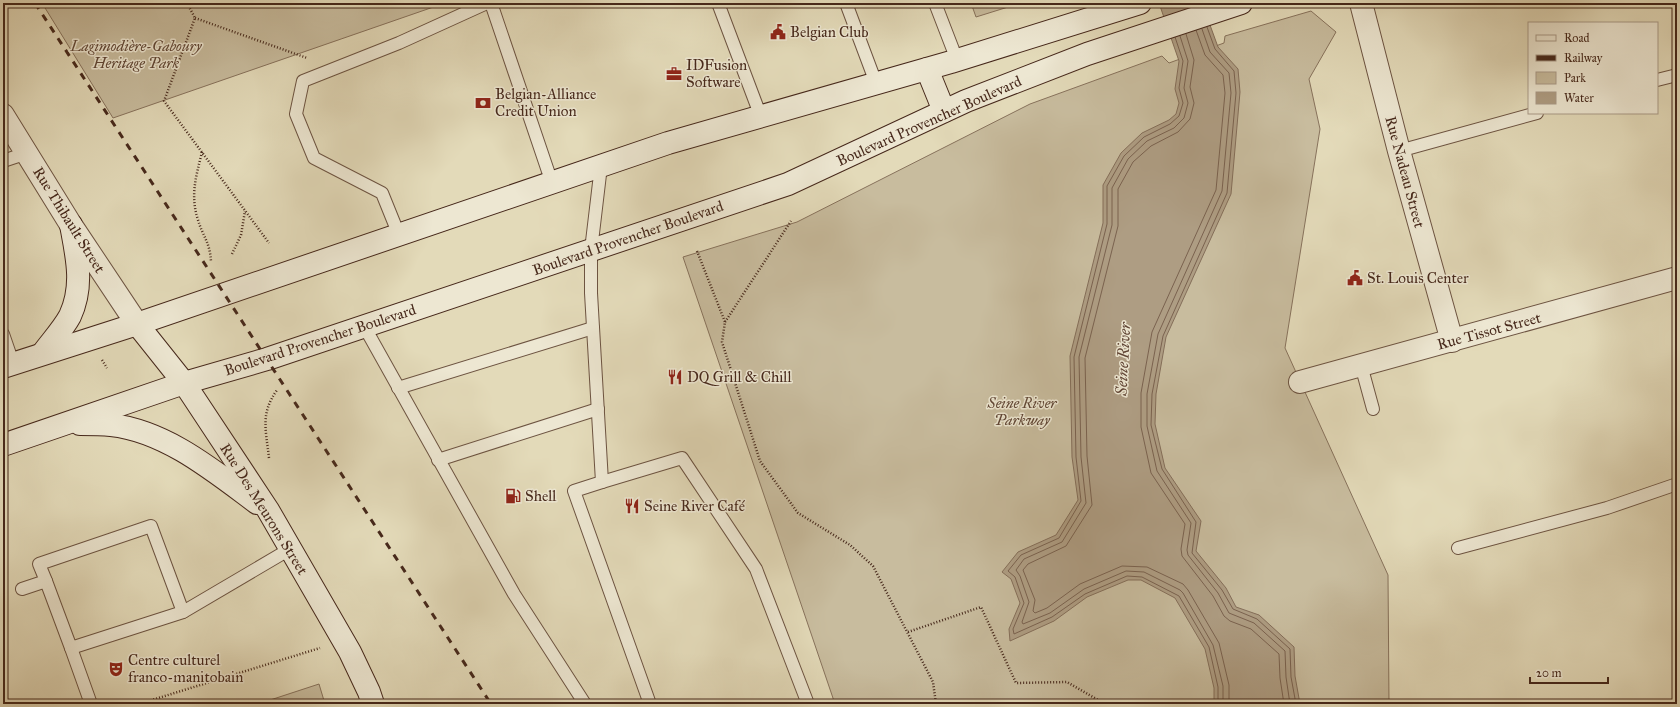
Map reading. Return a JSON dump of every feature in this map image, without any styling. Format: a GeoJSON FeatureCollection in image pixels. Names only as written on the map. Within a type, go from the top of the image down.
{"type":"FeatureCollection","features":[{"type":"Feature","properties":{"kind":"main road"},"geometry":{"type":"LineString","coordinates":[[8,365],[137,324],[668,144],[1078,24],[1140,3]]}},
{"type":"Feature","properties":{"kind":"main road","name":"Boulevard Provencher Boulevard"},"geometry":{"type":"LineString","coordinates":[[3,445],[184,383],[267,359],[788,184],[944,111],[1087,54],[1241,3]]}},
{"type":"Feature","properties":{"kind":"main road","name":"Rue Nadeau Street"},"geometry":{"type":"LineString","coordinates":[[1361,3],[1399,151],[1452,341]]}},
{"type":"Feature","properties":{"kind":"main road"},"geometry":{"type":"LineString","coordinates":[[927,69],[944,111]]}},
{"type":"Feature","properties":{"kind":"main road","name":"Rue Thibault Street"},"geometry":{"type":"LineString","coordinates":[[3,116],[71,225],[137,324]]}},
{"type":"Feature","properties":{"kind":"main road"},"geometry":{"type":"LineString","coordinates":[[42,353],[69,317],[78,289],[77,260],[71,225]]}},
{"type":"Feature","properties":{"kind":"main road","name":"Rue Tissot Street"},"geometry":{"type":"LineString","coordinates":[[1300,382],[1677,278]]}},
{"type":"Feature","properties":{"kind":"main road","name":"Rue Des Meurons Street"},"geometry":{"type":"LineString","coordinates":[[137,324],[184,383],[268,510],[343,640],[360,673],[373,704]]}},
{"type":"Feature","properties":{"kind":"main road"},"geometry":{"type":"LineString","coordinates":[[65,424],[111,425],[130,429],[156,438],[204,465],[268,510]]}},
{"type":"Feature","properties":{"kind":"lane"},"geometry":{"type":"LineString","coordinates":[[399,235],[382,193],[314,158],[296,114],[303,81],[399,43],[486,3]]}},
{"type":"Feature","properties":{"kind":"lane"},"geometry":{"type":"LineString","coordinates":[[491,3],[552,183]]}},
{"type":"Feature","properties":{"kind":"lane"},"geometry":{"type":"LineString","coordinates":[[718,3],[761,117]]}},
{"type":"Feature","properties":{"kind":"lane"},"geometry":{"type":"LineString","coordinates":[[846,3],[876,84]]}},
{"type":"Feature","properties":{"kind":"lane"},"geometry":{"type":"LineString","coordinates":[[935,3],[957,60]]}},
{"type":"Feature","properties":{"kind":"lane"},"geometry":{"type":"LineString","coordinates":[[1658,80],[1677,74]]}},
{"type":"Feature","properties":{"kind":"lane"},"geometry":{"type":"LineString","coordinates":[[1399,151],[1532,114]]}},
{"type":"Feature","properties":{"kind":"lane"},"geometry":{"type":"LineString","coordinates":[[3,161],[27,153]]}},
{"type":"Feature","properties":{"kind":"lane"},"geometry":{"type":"LineString","coordinates":[[601,166],[591,250],[591,293],[602,482]]}},
{"type":"Feature","properties":{"kind":"lane"},"geometry":{"type":"LineString","coordinates":[[364,326],[514,594],[585,704]]}},
{"type":"Feature","properties":{"kind":"lane"},"geometry":{"type":"LineString","coordinates":[[398,388],[593,328]]}},
{"type":"Feature","properties":{"kind":"lane"},"geometry":{"type":"LineString","coordinates":[[3,334],[8,365]]}},
{"type":"Feature","properties":{"kind":"lane"},"geometry":{"type":"LineString","coordinates":[[1361,365],[1373,409]]}},
{"type":"Feature","properties":{"kind":"lane"},"geometry":{"type":"LineString","coordinates":[[438,460],[598,409]]}},
{"type":"Feature","properties":{"kind":"lane"},"geometry":{"type":"LineString","coordinates":[[650,704],[574,490],[682,458],[756,569],[808,704]]}},
{"type":"Feature","properties":{"kind":"lane"},"geometry":{"type":"LineString","coordinates":[[1458,548],[1607,508],[1677,484]]}},
{"type":"Feature","properties":{"kind":"lane"},"geometry":{"type":"LineString","coordinates":[[91,704],[39,564],[152,526],[183,612]]}},
{"type":"Feature","properties":{"kind":"lane"},"geometry":{"type":"LineString","coordinates":[[71,648],[183,612],[290,549]]}},
{"type":"Feature","properties":{"kind":"lane"},"geometry":{"type":"LineString","coordinates":[[22,589],[46,581]]}},
{"type":"Feature","properties":{"kind":"path"},"geometry":{"type":"LineString","coordinates":[[187,3],[195,18],[336,68]]}},
{"type":"Feature","properties":{"kind":"path"},"geometry":{"type":"LineString","coordinates":[[195,18],[164,101],[269,243]]}},
{"type":"Feature","properties":{"kind":"path"},"geometry":{"type":"LineString","coordinates":[[202,152],[193,193],[198,221],[210,248],[211,262]]}},
{"type":"Feature","properties":{"kind":"path"},"geometry":{"type":"LineString","coordinates":[[232,254],[241,236],[245,210]]}},
{"type":"Feature","properties":{"kind":"path"},"geometry":{"type":"LineString","coordinates":[[791,221],[725,322],[722,342],[760,461],[798,514],[850,545],[873,566],[934,682],[936,704]]}},
{"type":"Feature","properties":{"kind":"path"},"geometry":{"type":"LineString","coordinates":[[697,251],[725,322]]}},
{"type":"Feature","properties":{"kind":"path"},"geometry":{"type":"LineString","coordinates":[[100,358],[107,368]]}},
{"type":"Feature","properties":{"kind":"path"},"geometry":{"type":"LineString","coordinates":[[269,458],[265,421],[266,410],[277,390]]}},
{"type":"Feature","properties":{"kind":"path"},"geometry":{"type":"LineString","coordinates":[[908,632],[981,607],[1016,683],[1067,682],[1105,704]]}},
{"type":"Feature","properties":{"kind":"path"},"geometry":{"type":"LineString","coordinates":[[139,704],[343,640]]}},
{"type":"Feature","properties":{"kind":"green space","name":"Lagimodière-Gaboury Heritage Park"},"geometry":{"type":"Polygon","coordinates":[[[42,3],[445,3],[113,118],[42,3]]]}},
{"type":"Feature","properties":{"kind":"green space"},"geometry":{"type":"Polygon","coordinates":[[[971,3],[1021,3],[976,17],[971,3]]]}},
{"type":"Feature","properties":{"kind":"green space","name":"Seine River Parkway"},"geometry":{"type":"Polygon","coordinates":[[[1311,11],[1336,32],[1309,79],[1320,129],[1285,348],[1388,575],[1389,704],[835,704],[683,257],[797,222],[1030,104],[1162,56],[1169,63],[1224,43],[1225,36],[1311,11]]]}},
{"type":"Feature","properties":{"kind":"green space"},"geometry":{"type":"Polygon","coordinates":[[[319,684],[325,704],[258,704],[319,684]]]}},
{"type":"Feature","properties":{"kind":"water","name":"Seine River"},"geometry":{"type":"Polygon","coordinates":[[[1159,3],[1202,3],[1218,47],[1238,69],[1240,92],[1231,194],[1166,337],[1156,394],[1155,424],[1165,468],[1201,521],[1196,551],[1226,588],[1236,607],[1259,615],[1294,647],[1295,676],[1300,704],[1214,704],[1214,688],[1205,649],[1175,598],[1141,580],[1128,580],[1087,597],[1054,621],[1010,641],[1009,629],[1020,603],[1011,579],[1002,572],[1018,552],[1056,535],[1078,500],[1072,457],[1070,356],[1103,223],[1103,185],[1121,153],[1142,133],[1169,120],[1176,114],[1179,103],[1175,89],[1179,61],[1159,3]]]}},
{"type":"Feature","properties":{"kind":"railway"},"geometry":{"type":"LineString","coordinates":[[35,3],[491,704]]}},
{"type":"Feature","properties":{"kind":"place","name":"Belgian Club"},"geometry":{"type":"Point","coordinates":[778,32]}},
{"type":"Feature","properties":{"kind":"place","name":"IDFusion Software"},"geometry":{"type":"Point","coordinates":[674,74]}},
{"type":"Feature","properties":{"kind":"place","name":"Belgian-Alliance Credit Union"},"geometry":{"type":"Point","coordinates":[483,103]}},
{"type":"Feature","properties":{"kind":"place","name":"St. Louis Center"},"geometry":{"type":"Point","coordinates":[1355,278]}},
{"type":"Feature","properties":{"kind":"place","name":"DQ Grill & Chill"},"geometry":{"type":"Point","coordinates":[675,377]}},
{"type":"Feature","properties":{"kind":"place","name":"Shell"},"geometry":{"type":"Point","coordinates":[513,496]}},
{"type":"Feature","properties":{"kind":"place","name":"Seine River Café"},"geometry":{"type":"Point","coordinates":[632,506]}},
{"type":"Feature","properties":{"kind":"place","name":"Centre culturel franco-manitobain"},"geometry":{"type":"Point","coordinates":[116,669]}}]}
